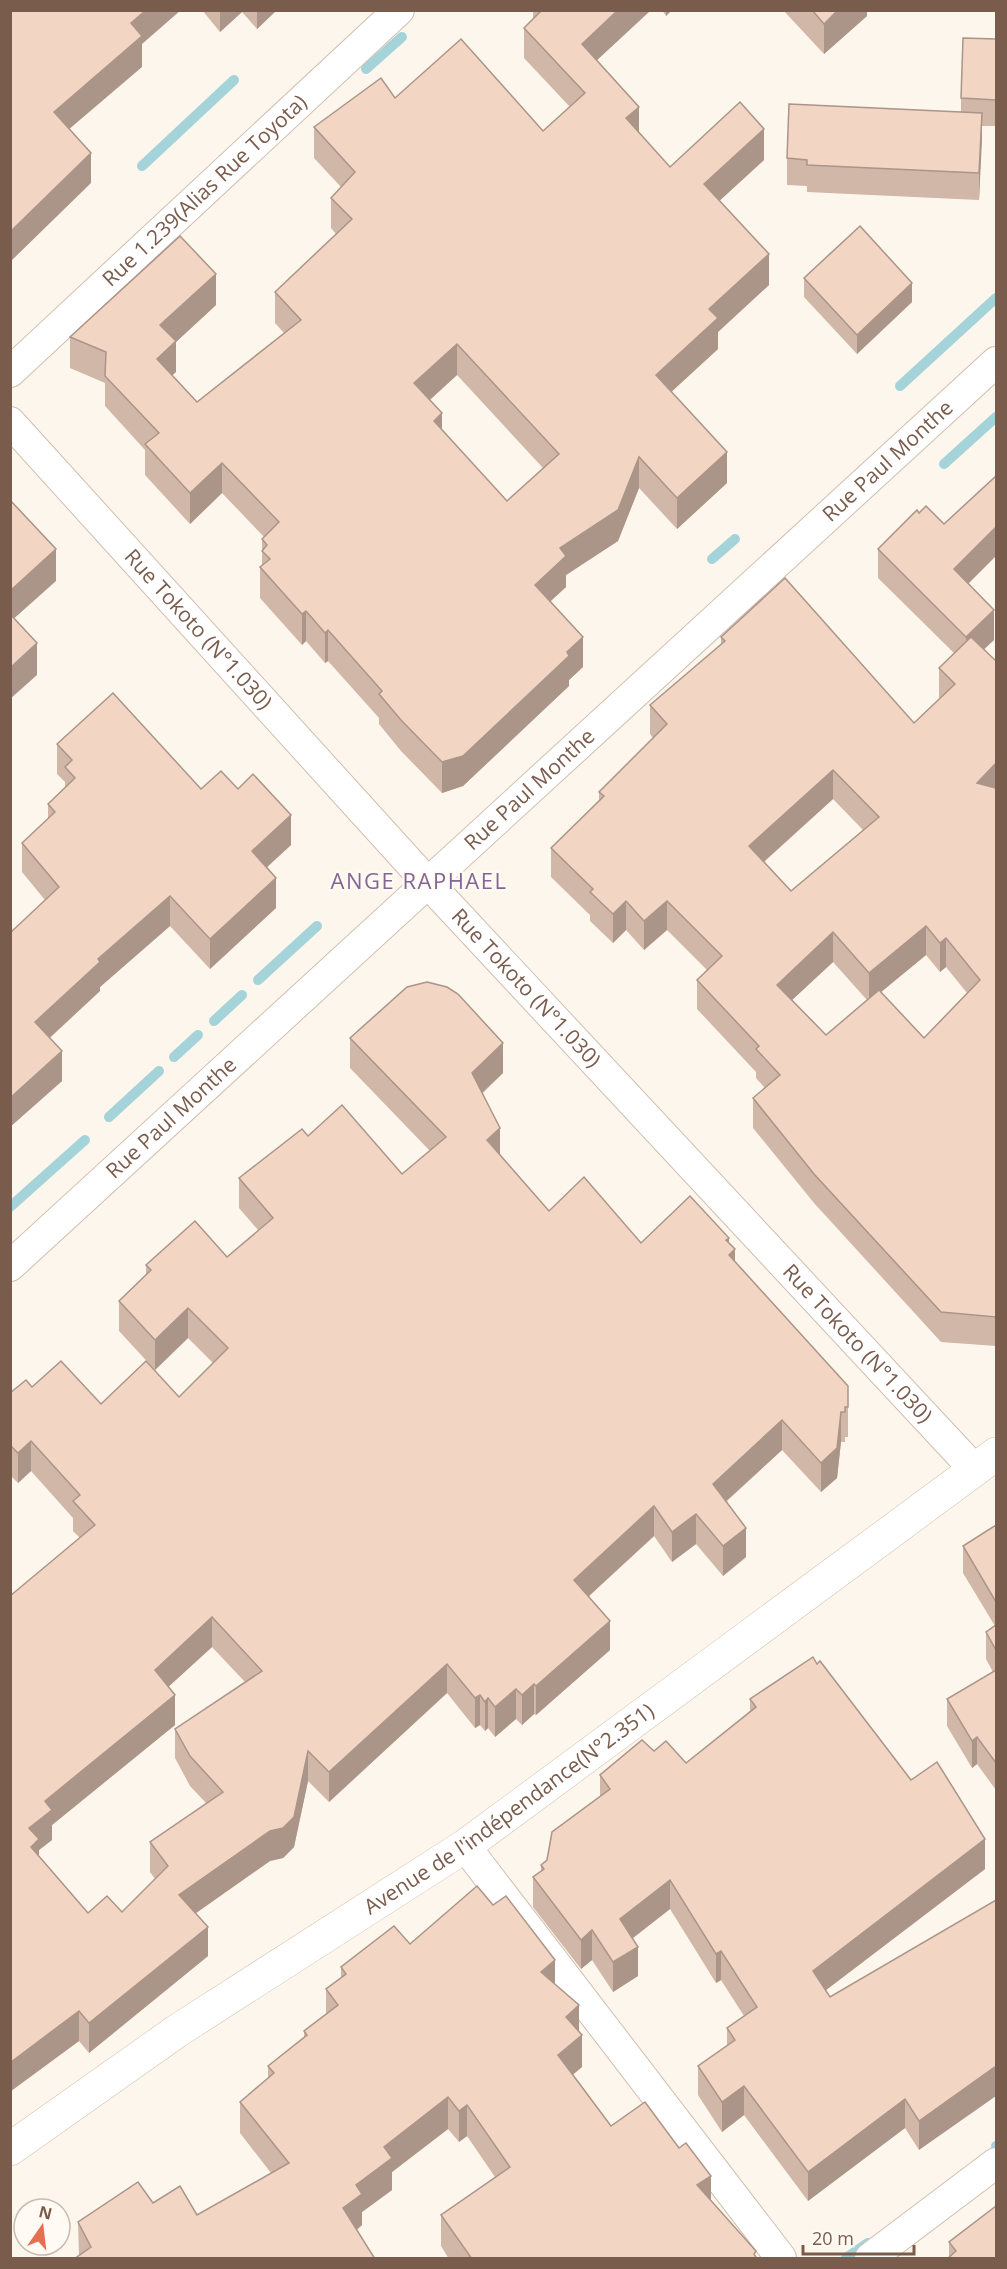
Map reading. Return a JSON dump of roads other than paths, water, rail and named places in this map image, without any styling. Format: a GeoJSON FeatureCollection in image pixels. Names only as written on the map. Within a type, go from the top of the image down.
{"type":"FeatureCollection","features":[{"type":"Feature","properties":{"kind":"main road","name":"Avenue de l'indépendance(N°2.351)"},"geometry":{"type":"LineString","coordinates":[[10,2149],[177,2031],[465,1846],[986,1462]]}},
{"type":"Feature","properties":{"kind":"street","name":"Rue 1.239(Alias Rue Toyota)"},"geometry":{"type":"LineString","coordinates":[[10,372],[399,10]]}},
{"type":"Feature","properties":{"kind":"street","name":"Rue Paul Monthe"},"geometry":{"type":"LineString","coordinates":[[10,1266],[996,362]]}},
{"type":"Feature","properties":{"kind":"street","name":"Rue Tokoto (N°1.030)"},"geometry":{"type":"LineString","coordinates":[[10,422],[428,884],[986,1462]]}},
{"type":"Feature","properties":{"kind":"street"},"geometry":{"type":"LineString","coordinates":[[465,1846],[781,2259]]}},
{"type":"Feature","properties":{"kind":"street"},"geometry":{"type":"LineString","coordinates":[[870,2259],[996,2163]]}},
{"type":"Feature","properties":{"kind":"waterway"},"geometry":{"type":"LineString","coordinates":[[366,69],[402,37]]}},
{"type":"Feature","properties":{"kind":"waterway"},"geometry":{"type":"LineString","coordinates":[[142,166],[234,80]]}},
{"type":"Feature","properties":{"kind":"waterway"},"geometry":{"type":"LineString","coordinates":[[900,386],[996,298]]}},
{"type":"Feature","properties":{"kind":"waterway"},"geometry":{"type":"LineString","coordinates":[[944,464],[996,417]]}},
{"type":"Feature","properties":{"kind":"waterway"},"geometry":{"type":"LineString","coordinates":[[712,559],[735,539]]}},
{"type":"Feature","properties":{"kind":"waterway"},"geometry":{"type":"LineString","coordinates":[[258,980],[317,926]]}},
{"type":"Feature","properties":{"kind":"waterway"},"geometry":{"type":"LineString","coordinates":[[214,1021],[242,995]]}},
{"type":"Feature","properties":{"kind":"waterway"},"geometry":{"type":"LineString","coordinates":[[174,1057],[198,1035]]}},
{"type":"Feature","properties":{"kind":"waterway"},"geometry":{"type":"LineString","coordinates":[[109,1117],[159,1071]]}},
{"type":"Feature","properties":{"kind":"waterway"},"geometry":{"type":"LineString","coordinates":[[10,1207],[85,1140]]}},
{"type":"Feature","properties":{"kind":"waterway"},"geometry":{"type":"LineString","coordinates":[[846,2258],[868,2243]]}},
{"type":"Feature","properties":{"kind":"district","name":"ANGE RAPHAEL"},"geometry":{"type":"Point","coordinates":[419,881]}}]}
